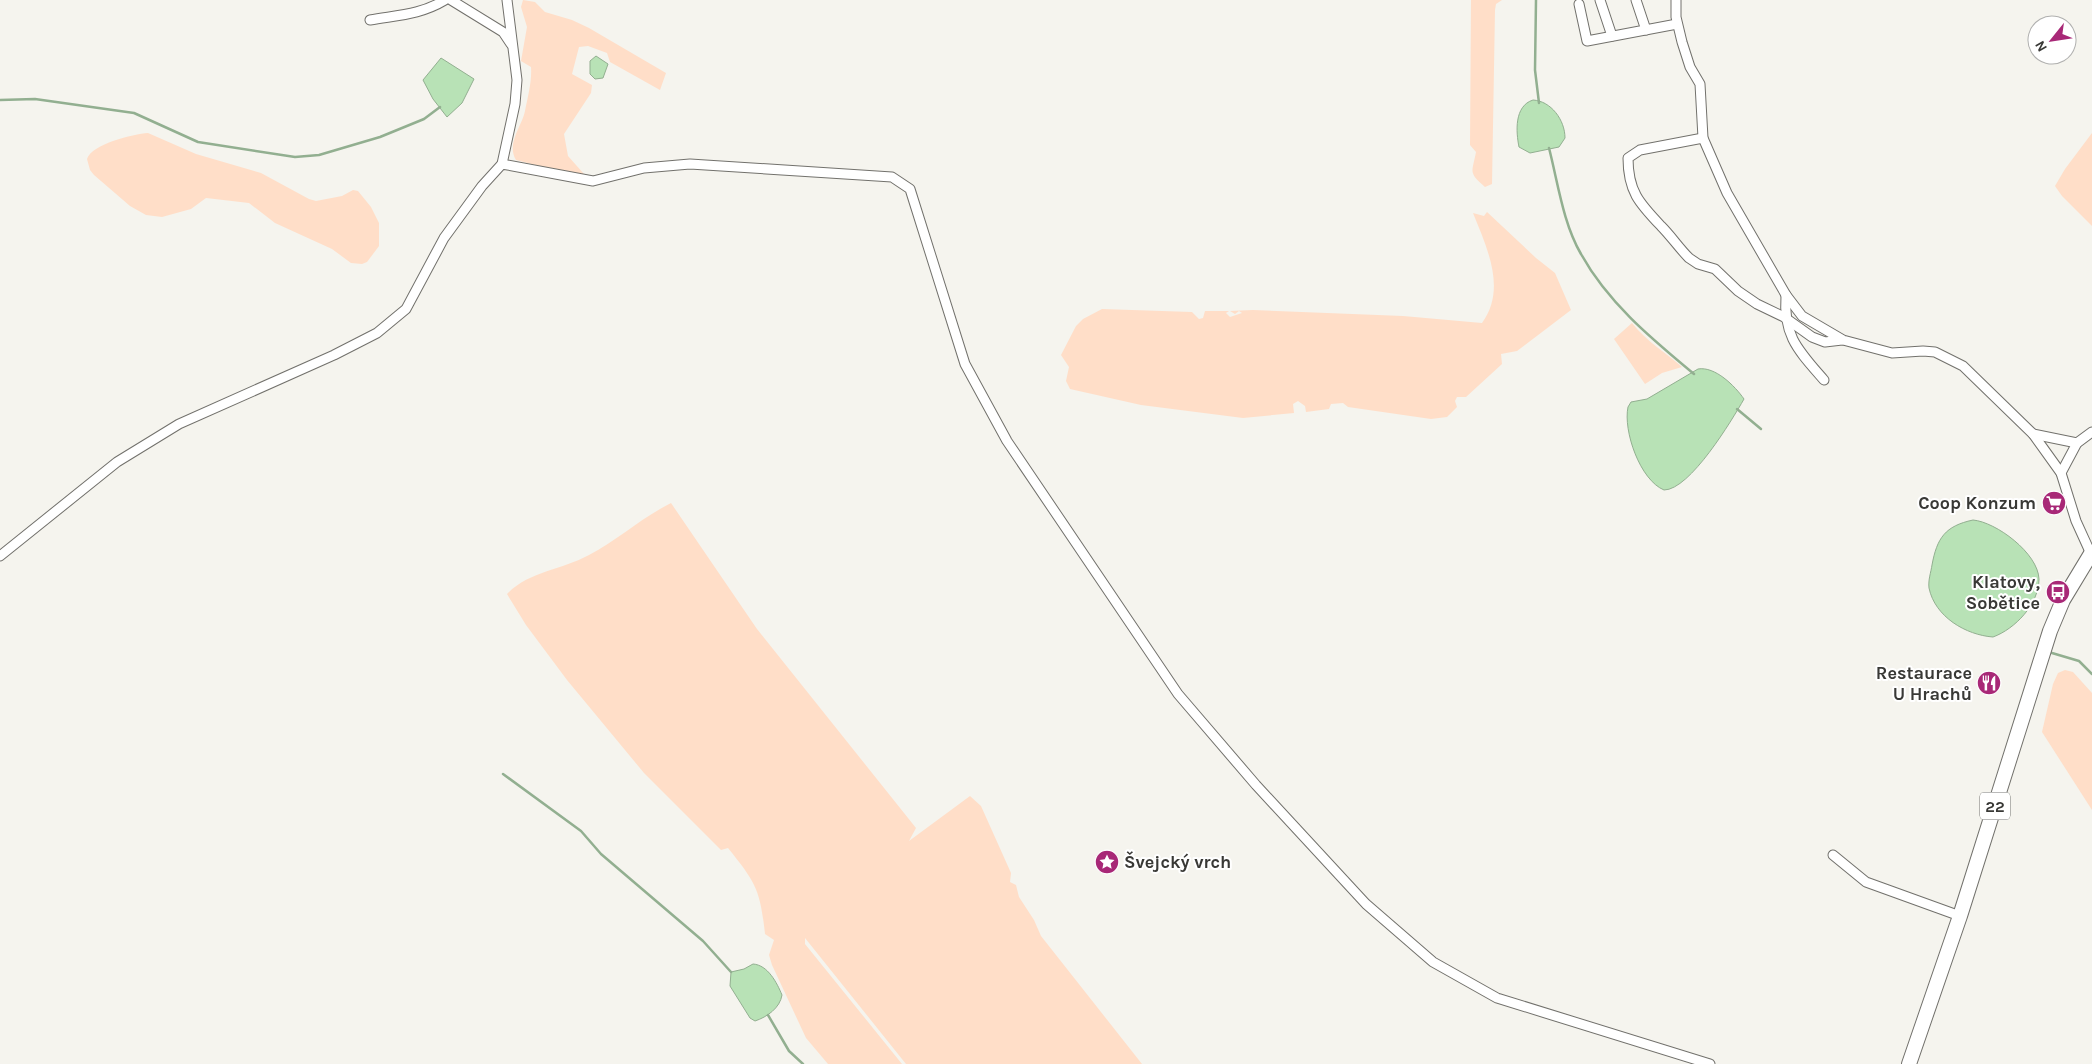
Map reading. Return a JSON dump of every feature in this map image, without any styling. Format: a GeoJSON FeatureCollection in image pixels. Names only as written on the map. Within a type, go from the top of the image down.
{"type":"FeatureCollection","features":[{"type":"Feature","properties":{"kind":"main road","name":"22"},"geometry":{"type":"LineString","coordinates":[[1909,1064],[1960,916],[2050,631],[2068,591],[2091,553]]}},
{"type":"Feature","properties":{"kind":"street"},"geometry":{"type":"LineString","coordinates":[[370,20],[418,13],[430,9],[445,0]]}},
{"type":"Feature","properties":{"kind":"street"},"geometry":{"type":"LineString","coordinates":[[451,0],[503,32],[513,46]]}},
{"type":"Feature","properties":{"kind":"street"},"geometry":{"type":"LineString","coordinates":[[0,556],[117,462],[179,424],[334,355],[377,333],[406,309],[444,238],[482,186],[502,164],[515,104],[517,80],[507,0]]}},
{"type":"Feature","properties":{"kind":"street"},"geometry":{"type":"LineString","coordinates":[[1600,0],[1612,36]]}},
{"type":"Feature","properties":{"kind":"street"},"geometry":{"type":"LineString","coordinates":[[1636,0],[1646,30]]}},
{"type":"Feature","properties":{"kind":"street"},"geometry":{"type":"LineString","coordinates":[[1676,0],[1677,24],[1690,67],[1700,84],[1703,138],[1727,194],[1786,295],[1802,316],[1842,340],[1878,351],[1892,353],[1923,350],[1950,358],[1963,366],[1990,390],[2033,434],[2061,474],[2076,521],[2091,553]]}},
{"type":"Feature","properties":{"kind":"street"},"geometry":{"type":"LineString","coordinates":[[1579,4],[1587,41],[1677,24]]}},
{"type":"Feature","properties":{"kind":"street"},"geometry":{"type":"LineString","coordinates":[[1703,138],[1633,153],[1628,158],[1628,172],[1633,192],[1644,210],[1690,258],[1698,264],[1715,269],[1738,291],[1757,304],[1784,317],[1812,337],[1825,342],[1842,340]]}},
{"type":"Feature","properties":{"kind":"street"},"geometry":{"type":"LineString","coordinates":[[502,164],[594,181],[644,168],[690,164],[892,177],[902,182],[910,189],[917,206],[965,364],[1007,441],[1178,694],[1263,792],[1366,904],[1433,962],[1497,998],[1710,1064]]}},
{"type":"Feature","properties":{"kind":"street"},"geometry":{"type":"LineString","coordinates":[[1786,295],[1784,317],[1800,353],[1824,380]]}},
{"type":"Feature","properties":{"kind":"street"},"geometry":{"type":"LineString","coordinates":[[2061,474],[2078,443],[2092,432]]}},
{"type":"Feature","properties":{"kind":"street"},"geometry":{"type":"LineString","coordinates":[[2033,434],[2078,443]]}},
{"type":"Feature","properties":{"kind":"street"},"geometry":{"type":"LineString","coordinates":[[1833,854],[1866,882],[1960,916]]}},
{"type":"Feature","properties":{"kind":"shaded area"},"geometry":{"type":"Polygon","coordinates":[[[523,0],[535,2],[545,12],[572,20],[589,28],[666,73],[660,90],[610,62],[607,53],[588,46],[579,47],[572,74],[592,85],[591,93],[564,134],[568,156],[584,174],[579,176],[516,160],[513,154],[514,141],[525,111],[531,78],[531,67],[521,61],[527,27],[521,7],[523,0]]]}},
{"type":"Feature","properties":{"kind":"shaded area"},"geometry":{"type":"Polygon","coordinates":[[[1471,0],[1502,0],[1496,4],[1495,10],[1492,184],[1485,187],[1474,175],[1473,168],[1476,152],[1470,145],[1471,0]]]}},
{"type":"Feature","properties":{"kind":"shaded area"},"geometry":{"type":"Polygon","coordinates":[[[596,56],[608,64],[603,78],[595,79],[590,74],[590,61],[596,56]]]}},
{"type":"Feature","properties":{"kind":"shaded area"},"geometry":{"type":"Polygon","coordinates":[[[441,58],[474,79],[462,103],[447,117],[433,99],[423,80],[441,58]]]}},
{"type":"Feature","properties":{"kind":"shaded area"},"geometry":{"type":"Polygon","coordinates":[[[1533,100],[1546,104],[1560,118],[1565,138],[1559,147],[1530,153],[1519,147],[1517,127],[1519,114],[1527,103],[1533,100]]]}},
{"type":"Feature","properties":{"kind":"shaded area"},"geometry":{"type":"Polygon","coordinates":[[[148,133],[196,154],[261,173],[316,201],[342,196],[353,190],[358,191],[371,207],[379,223],[379,246],[367,262],[362,264],[351,263],[332,249],[275,223],[249,203],[206,198],[191,209],[162,217],[146,215],[130,206],[94,175],[90,170],[87,159],[90,154],[105,144],[133,135],[148,133]]]}},
{"type":"Feature","properties":{"kind":"shaded area"},"geometry":{"type":"Polygon","coordinates":[[[2092,133],[2092,226],[2062,196],[2055,186],[2065,169],[2092,133]]]}},
{"type":"Feature","properties":{"kind":"shaded area"},"geometry":{"type":"Polygon","coordinates":[[[1487,212],[1536,258],[1555,273],[1571,310],[1517,351],[1501,354],[1502,364],[1466,397],[1457,397],[1455,401],[1457,407],[1447,417],[1431,419],[1348,407],[1343,403],[1331,404],[1329,409],[1306,412],[1305,406],[1298,401],[1293,404],[1294,413],[1243,418],[1141,405],[1070,389],[1066,381],[1069,367],[1061,355],[1076,326],[1083,319],[1102,309],[1192,312],[1199,319],[1203,318],[1205,311],[1229,311],[1226,313],[1230,317],[1242,313],[1239,311],[1235,314],[1230,311],[1253,310],[1403,316],[1482,323],[1489,310],[1494,282],[1489,254],[1473,213],[1484,216],[1487,212]]]}},
{"type":"Feature","properties":{"kind":"shaded area"},"geometry":{"type":"Polygon","coordinates":[[[1632,323],[1649,341],[1682,367],[1662,373],[1645,384],[1614,339],[1632,323]]]}},
{"type":"Feature","properties":{"kind":"shaded area"},"geometry":{"type":"Polygon","coordinates":[[[1698,369],[1718,374],[1730,383],[1744,399],[1698,467],[1686,479],[1674,487],[1664,490],[1655,485],[1635,454],[1628,429],[1628,407],[1631,402],[1647,399],[1698,369]]]}},
{"type":"Feature","properties":{"kind":"shaded area"},"geometry":{"type":"Polygon","coordinates":[[[671,503],[757,629],[916,828],[909,841],[970,796],[981,806],[1011,873],[1010,882],[1016,885],[1019,897],[1034,920],[1041,936],[1142,1064],[906,1064],[805,938],[805,944],[902,1064],[828,1064],[806,1038],[772,965],[769,955],[774,940],[765,934],[758,896],[745,870],[728,848],[721,850],[644,773],[567,680],[526,625],[507,594],[525,580],[589,555],[671,503]]]}},
{"type":"Feature","properties":{"kind":"shaded area"},"geometry":{"type":"Polygon","coordinates":[[[1973,520],[1993,526],[2014,540],[2032,559],[2039,579],[2035,597],[2024,614],[2009,628],[1993,637],[1972,633],[1953,623],[1938,608],[1929,588],[1934,556],[1940,540],[1955,526],[1973,520]]]}},
{"type":"Feature","properties":{"kind":"shaded area"},"geometry":{"type":"Polygon","coordinates":[[[2065,670],[2073,672],[2092,693],[2092,810],[2042,732],[2053,684],[2058,673],[2065,670]]]}},
{"type":"Feature","properties":{"kind":"shaded area"},"geometry":{"type":"Polygon","coordinates":[[[753,964],[767,971],[775,980],[782,995],[779,1004],[772,1011],[755,1021],[750,1018],[730,986],[731,972],[744,969],[753,964]]]}},
{"type":"Feature","properties":{"kind":"waterway"},"geometry":{"type":"LineString","coordinates":[[1536,0],[1535,70],[1539,103]]}},
{"type":"Feature","properties":{"kind":"waterway"},"geometry":{"type":"LineString","coordinates":[[0,100],[35,99],[134,113],[198,142],[295,157],[319,155],[380,137],[424,119],[440,107]]}},
{"type":"Feature","properties":{"kind":"waterway"},"geometry":{"type":"LineString","coordinates":[[1549,148],[1570,229],[1581,254],[1592,272],[1632,319],[1694,374]]}},
{"type":"Feature","properties":{"kind":"waterway"},"geometry":{"type":"LineString","coordinates":[[1737,409],[1761,429]]}},
{"type":"Feature","properties":{"kind":"waterway"},"geometry":{"type":"LineString","coordinates":[[2052,653],[2079,661],[2092,674]]}},
{"type":"Feature","properties":{"kind":"waterway"},"geometry":{"type":"LineString","coordinates":[[503,774],[581,831],[601,854],[703,941],[731,972]]}},
{"type":"Feature","properties":{"kind":"waterway"},"geometry":{"type":"LineString","coordinates":[[768,1015],[789,1051],[803,1064]]}},
{"type":"Feature","properties":{"kind":"place","name":"Coop Konzum"},"geometry":{"type":"Point","coordinates":[2054,503]}},
{"type":"Feature","properties":{"kind":"place","name":"Klatovy, Sobětice"},"geometry":{"type":"Point","coordinates":[2058,592]}},
{"type":"Feature","properties":{"kind":"place","name":"Restaurace U Hrachů"},"geometry":{"type":"Point","coordinates":[1989,683]}},
{"type":"Feature","properties":{"kind":"place","name":"Švejcký vrch"},"geometry":{"type":"Point","coordinates":[1107,862]}}]}
